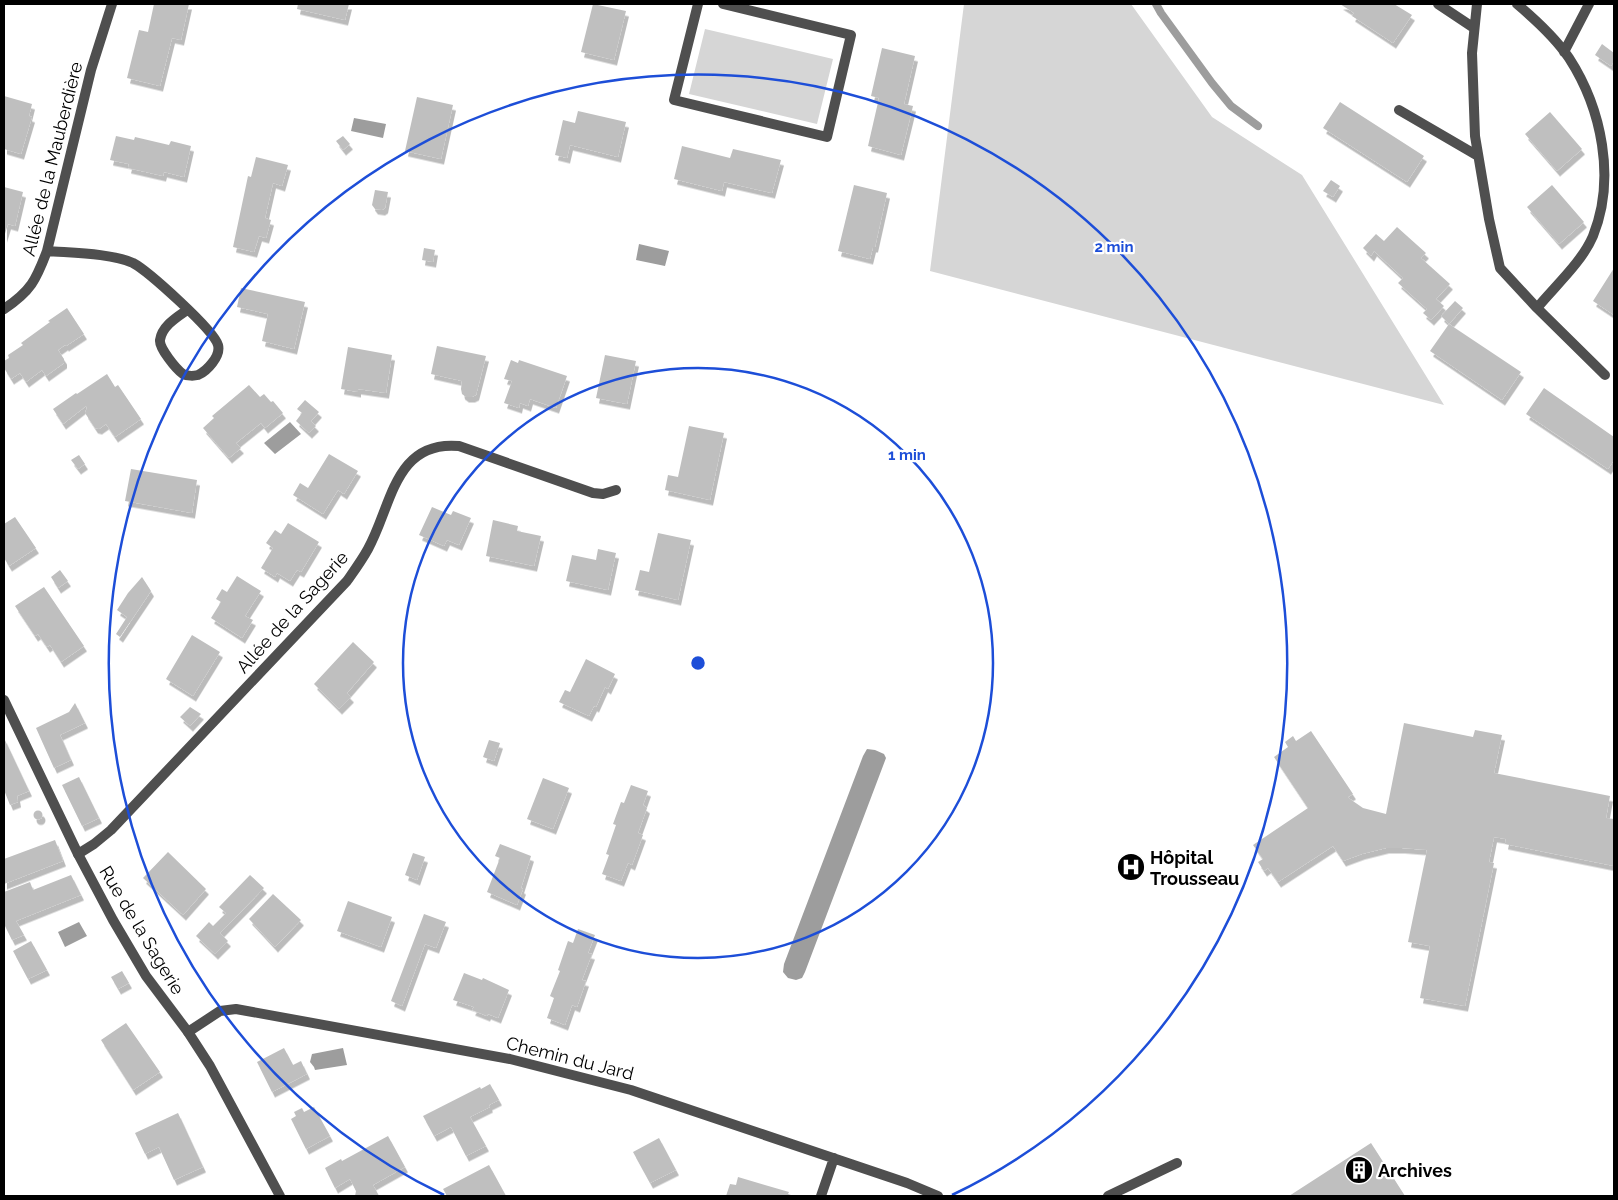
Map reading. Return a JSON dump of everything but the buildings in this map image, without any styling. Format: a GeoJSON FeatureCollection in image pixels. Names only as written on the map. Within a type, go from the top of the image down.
{"type":"FeatureCollection","features":[{"type":"Feature","properties":{"kind":"street","name":"Allée de la Mauberdière"},"geometry":{"type":"LineString","coordinates":[[4,309],[29,290],[38,276],[47,250],[91,70],[112,4]]}},
{"type":"Feature","properties":{"kind":"street"},"geometry":{"type":"LineString","coordinates":[[698,4],[674,100],[827,137],[851,35],[723,4]]}},
{"type":"Feature","properties":{"kind":"street"},"geometry":{"type":"LineString","coordinates":[[1438,4],[1474,28]]}},
{"type":"Feature","properties":{"kind":"street"},"geometry":{"type":"LineString","coordinates":[[1477,4],[1472,53],[1475,136],[1500,268],[1537,308],[1605,375]]}},
{"type":"Feature","properties":{"kind":"street"},"geometry":{"type":"LineString","coordinates":[[1517,4],[1546,29],[1564,52],[1587,91],[1600,130],[1604,164],[1602,208],[1592,237],[1581,256],[1537,308]]}},
{"type":"Feature","properties":{"kind":"street"},"geometry":{"type":"LineString","coordinates":[[1564,52],[1589,4]]}},
{"type":"Feature","properties":{"kind":"street"},"geometry":{"type":"LineString","coordinates":[[1399,110],[1478,156]]}},
{"type":"Feature","properties":{"kind":"street"},"geometry":{"type":"LineString","coordinates":[[47,250],[113,257],[134,264],[162,286],[208,330],[218,345],[218,354],[212,363],[198,375],[188,376],[182,374],[161,349],[160,340],[165,328],[187,310]]}},
{"type":"Feature","properties":{"kind":"street","name":"Allée de la Sagerie"},"geometry":{"type":"LineString","coordinates":[[78,854],[111,830],[347,581],[368,549],[402,470],[416,456],[432,447],[459,446],[593,494],[603,494],[616,490]]}},
{"type":"Feature","properties":{"kind":"street","name":"Rue de la Sagerie"},"geometry":{"type":"LineString","coordinates":[[4,700],[78,854],[146,976],[188,1032],[210,1066],[280,1196]]}},
{"type":"Feature","properties":{"kind":"street","name":"Chemin du Jard"},"geometry":{"type":"LineString","coordinates":[[188,1032],[220,1011],[236,1009],[510,1059],[631,1090],[907,1183],[938,1196]]}},
{"type":"Feature","properties":{"kind":"street"},"geometry":{"type":"LineString","coordinates":[[820,1196],[834,1158]]}},
{"type":"Feature","properties":{"kind":"street"},"geometry":{"type":"LineString","coordinates":[[1108,1196],[1177,1163]]}},
{"type":"Feature","properties":{"kind":"shaded area"},"geometry":{"type":"Polygon","coordinates":[[[964,4],[1131,4],[1212,117],[1302,175],[1444,405],[930,271],[964,4]]]}},
{"type":"Feature","properties":{"kind":"shaded area"},"geometry":{"type":"Polygon","coordinates":[[[705,29],[833,59],[817,124],[689,94],[705,29]]]}},
{"type":"Feature","properties":{"kind":"shaded area"},"geometry":{"type":"Polygon","coordinates":[[[354,118],[386,124],[383,138],[351,131],[354,118]]]}},
{"type":"Feature","properties":{"kind":"shaded area"},"geometry":{"type":"Polygon","coordinates":[[[639,244],[669,251],[665,266],[636,260],[639,244]]]}},
{"type":"Feature","properties":{"kind":"shaded area"},"geometry":{"type":"Polygon","coordinates":[[[290,422],[301,434],[275,454],[264,443],[290,422]]]}},
{"type":"Feature","properties":{"kind":"shaded area"},"geometry":{"type":"Polygon","coordinates":[[[867,749],[884,754],[886,758],[805,972],[802,978],[796,980],[788,978],[783,972],[784,964],[867,749]]]}},
{"type":"Feature","properties":{"kind":"shaded area"},"geometry":{"type":"Polygon","coordinates":[[[79,922],[87,936],[65,947],[58,932],[79,922]]]}},
{"type":"Feature","properties":{"kind":"shaded area"},"geometry":{"type":"Polygon","coordinates":[[[343,1048],[347,1065],[315,1070],[310,1062],[312,1054],[343,1048]]]}},
{"type":"Feature","properties":{"kind":"waterway"},"geometry":{"type":"LineString","coordinates":[[1156,4],[1212,83],[1231,106],[1258,126]]}},
{"type":"Feature","properties":{"kind":"place","name":"Hôpital Trousseau"},"geometry":{"type":"Point","coordinates":[1131,867]}},
{"type":"Feature","properties":{"kind":"place","name":"Archives"},"geometry":{"type":"Point","coordinates":[1359,1170]}}]}
